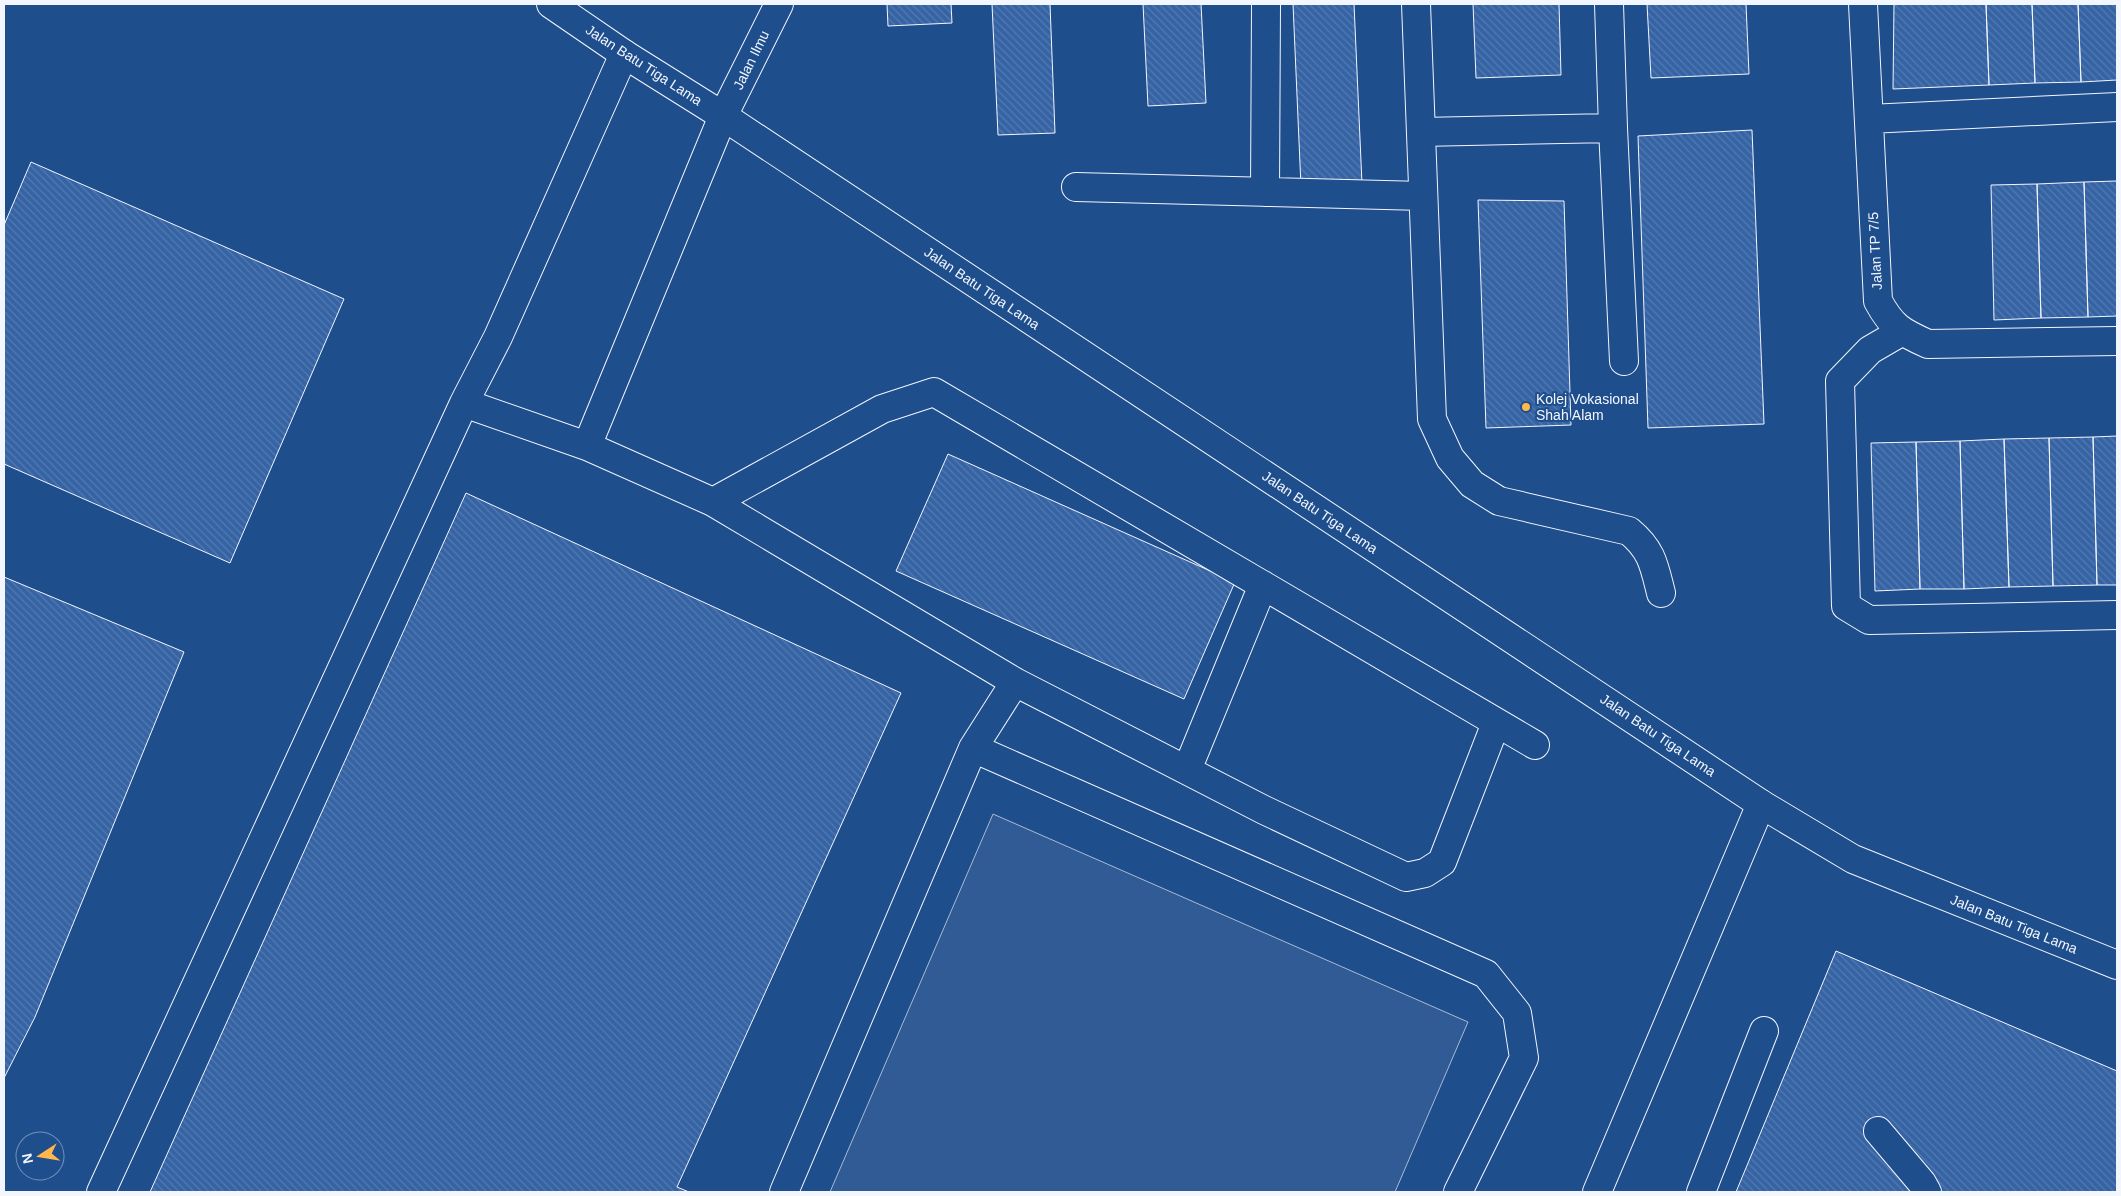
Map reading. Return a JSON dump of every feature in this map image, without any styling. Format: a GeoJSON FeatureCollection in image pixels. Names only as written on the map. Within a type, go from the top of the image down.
{"type":"FeatureCollection","features":[{"type":"Feature","properties":{"kind":"main road","name":"Jalan Batu Tiga Lama"},"geometry":{"type":"LineString","coordinates":[[551,4],[1761,804],[1853,859],[2117,965]]}},
{"type":"Feature","properties":{"kind":"main road","name":"Jalan Ilmu"},"geometry":{"type":"LineString","coordinates":[[587,446],[723,116],[779,4]]}},
{"type":"Feature","properties":{"kind":"main road"},"geometry":{"type":"LineString","coordinates":[[1265,192],[1266,4]]}},
{"type":"Feature","properties":{"kind":"main road"},"geometry":{"type":"LineString","coordinates":[[1416,4],[1432,419],[1450,458],[1472,484],[1499,501],[1629,531],[1642,541],[1652,556],[1661,593]]}},
{"type":"Feature","properties":{"kind":"main road"},"geometry":{"type":"LineString","coordinates":[[1609,4],[1624,361]]}},
{"type":"Feature","properties":{"kind":"main road","name":"Jalan TP 7/5"},"geometry":{"type":"LineString","coordinates":[[1863,4],[1878,301],[1887,317],[1901,332],[1928,344],[2117,341]]}},
{"type":"Feature","properties":{"kind":"main road"},"geometry":{"type":"LineString","coordinates":[[101,1192],[464,403],[498,336],[624,54]]}},
{"type":"Feature","properties":{"kind":"main road"},"geometry":{"type":"LineString","coordinates":[[1869,119],[2117,107]]}},
{"type":"Feature","properties":{"kind":"main road"},"geometry":{"type":"LineString","coordinates":[[1421,132],[1613,128]]}},
{"type":"Feature","properties":{"kind":"main road"},"geometry":{"type":"LineString","coordinates":[[1076,187],[1423,196]]}},
{"type":"Feature","properties":{"kind":"main road"},"geometry":{"type":"LineString","coordinates":[[1901,332],[1870,350],[1840,381],[1846,606],[1869,620],[2117,615]]}},
{"type":"Feature","properties":{"kind":"main road"},"geometry":{"type":"LineString","coordinates":[[713,502],[882,410],[934,392],[1535,745]]}},
{"type":"Feature","properties":{"kind":"main road"},"geometry":{"type":"LineString","coordinates":[[464,403],[587,446],[713,502],[1015,682],[1264,810],[1406,877],[1425,874],[1442,862],[1496,723]]}},
{"type":"Feature","properties":{"kind":"main road"},"geometry":{"type":"LineString","coordinates":[[1187,770],[1263,585]]}},
{"type":"Feature","properties":{"kind":"main road"},"geometry":{"type":"LineString","coordinates":[[784,1192],[973,748],[1015,682]]}},
{"type":"Feature","properties":{"kind":"main road"},"geometry":{"type":"LineString","coordinates":[[973,748],[1486,974],[1517,1013],[1524,1058],[1458,1192]]}},
{"type":"Feature","properties":{"kind":"main road"},"geometry":{"type":"LineString","coordinates":[[1597,1192],[1761,804]]}},
{"type":"Feature","properties":{"kind":"main road"},"geometry":{"type":"LineString","coordinates":[[1701,1192],[1764,1031]]}},
{"type":"Feature","properties":{"kind":"main road"},"geometry":{"type":"LineString","coordinates":[[1878,1131],[1922,1183],[1927,1192]]}},
{"type":"Feature","properties":{"kind":"shaded area"},"geometry":{"type":"Polygon","coordinates":[[[993,814],[1468,1022],[1395,1192],[830,1192],[993,814]]]}},
{"type":"Feature","properties":{"kind":"building"},"geometry":{"type":"Polygon","coordinates":[[[887,4],[951,4],[952,23],[888,26],[887,4]]]}},
{"type":"Feature","properties":{"kind":"building"},"geometry":{"type":"Polygon","coordinates":[[[992,4],[1050,4],[1055,133],[998,135],[992,4]]]}},
{"type":"Feature","properties":{"kind":"building"},"geometry":{"type":"Polygon","coordinates":[[[1143,4],[1201,4],[1206,103],[1148,106],[1143,4]]]}},
{"type":"Feature","properties":{"kind":"building"},"geometry":{"type":"Polygon","coordinates":[[[1293,4],[1354,4],[1362,184],[1301,187],[1293,4]]]}},
{"type":"Feature","properties":{"kind":"building"},"geometry":{"type":"Polygon","coordinates":[[[1473,4],[1559,4],[1561,75],[1476,78],[1473,4]]]}},
{"type":"Feature","properties":{"kind":"building"},"geometry":{"type":"Polygon","coordinates":[[[1647,4],[1746,4],[1749,74],[1651,78],[1647,4]]]}},
{"type":"Feature","properties":{"kind":"building"},"geometry":{"type":"Polygon","coordinates":[[[1894,4],[1986,4],[1989,85],[1893,89],[1894,4]]]}},
{"type":"Feature","properties":{"kind":"building"},"geometry":{"type":"Polygon","coordinates":[[[1986,4],[2032,4],[2035,83],[1989,85],[1986,4]]]}},
{"type":"Feature","properties":{"kind":"building"},"geometry":{"type":"Polygon","coordinates":[[[2032,4],[2078,4],[2081,82],[2035,83],[2032,4]]]}},
{"type":"Feature","properties":{"kind":"building"},"geometry":{"type":"Polygon","coordinates":[[[2078,4],[2117,4],[2117,80],[2081,82],[2078,4]]]}},
{"type":"Feature","properties":{"kind":"building"},"geometry":{"type":"Polygon","coordinates":[[[1752,130],[1764,424],[1648,428],[1638,136],[1752,130]]]}},
{"type":"Feature","properties":{"kind":"building"},"geometry":{"type":"Polygon","coordinates":[[[31,162],[344,299],[230,563],[4,464],[4,225],[31,162]]]}},
{"type":"Feature","properties":{"kind":"building"},"geometry":{"type":"Polygon","coordinates":[[[2117,181],[2117,316],[2088,317],[2084,182],[2117,181]]]}},
{"type":"Feature","properties":{"kind":"building"},"geometry":{"type":"Polygon","coordinates":[[[2084,182],[2088,317],[2041,318],[2037,184],[2084,182]]]}},
{"type":"Feature","properties":{"kind":"building"},"geometry":{"type":"Polygon","coordinates":[[[2037,184],[2041,318],[1994,320],[1991,185],[2037,184]]]}},
{"type":"Feature","properties":{"kind":"building"},"geometry":{"type":"Polygon","coordinates":[[[1478,200],[1564,201],[1571,425],[1486,428],[1478,200]]]}},
{"type":"Feature","properties":{"kind":"building"},"geometry":{"type":"Polygon","coordinates":[[[2117,436],[2117,585],[2097,585],[2093,437],[2117,436]]]}},
{"type":"Feature","properties":{"kind":"building"},"geometry":{"type":"Polygon","coordinates":[[[2093,437],[2097,585],[2053,586],[2049,438],[2093,437]]]}},
{"type":"Feature","properties":{"kind":"building"},"geometry":{"type":"Polygon","coordinates":[[[2049,438],[2053,586],[2009,587],[2004,439],[2049,438]]]}},
{"type":"Feature","properties":{"kind":"building"},"geometry":{"type":"Polygon","coordinates":[[[2004,439],[2009,587],[1964,589],[1960,441],[2004,439]]]}},
{"type":"Feature","properties":{"kind":"building"},"geometry":{"type":"Polygon","coordinates":[[[1960,441],[1964,589],[1920,589],[1916,442],[1960,441]]]}},
{"type":"Feature","properties":{"kind":"building"},"geometry":{"type":"Polygon","coordinates":[[[1916,442],[1920,589],[1875,591],[1871,443],[1916,442]]]}},
{"type":"Feature","properties":{"kind":"building"},"geometry":{"type":"Polygon","coordinates":[[[948,454],[1235,582],[1184,699],[896,571],[948,454]]]}},
{"type":"Feature","properties":{"kind":"building"},"geometry":{"type":"Polygon","coordinates":[[[466,493],[901,693],[677,1187],[689,1192],[150,1192],[466,493]]]}},
{"type":"Feature","properties":{"kind":"building"},"geometry":{"type":"Polygon","coordinates":[[[4,577],[184,652],[35,1017],[4,1078],[4,577]]]}},
{"type":"Feature","properties":{"kind":"building"},"geometry":{"type":"Polygon","coordinates":[[[1836,951],[2117,1071],[2117,1192],[1736,1192],[1836,951]]]}},
{"type":"Feature","properties":{"kind":"place","name":"Kolej Vokasional Shah Alam"},"geometry":{"type":"Point","coordinates":[1526,407]}}]}
